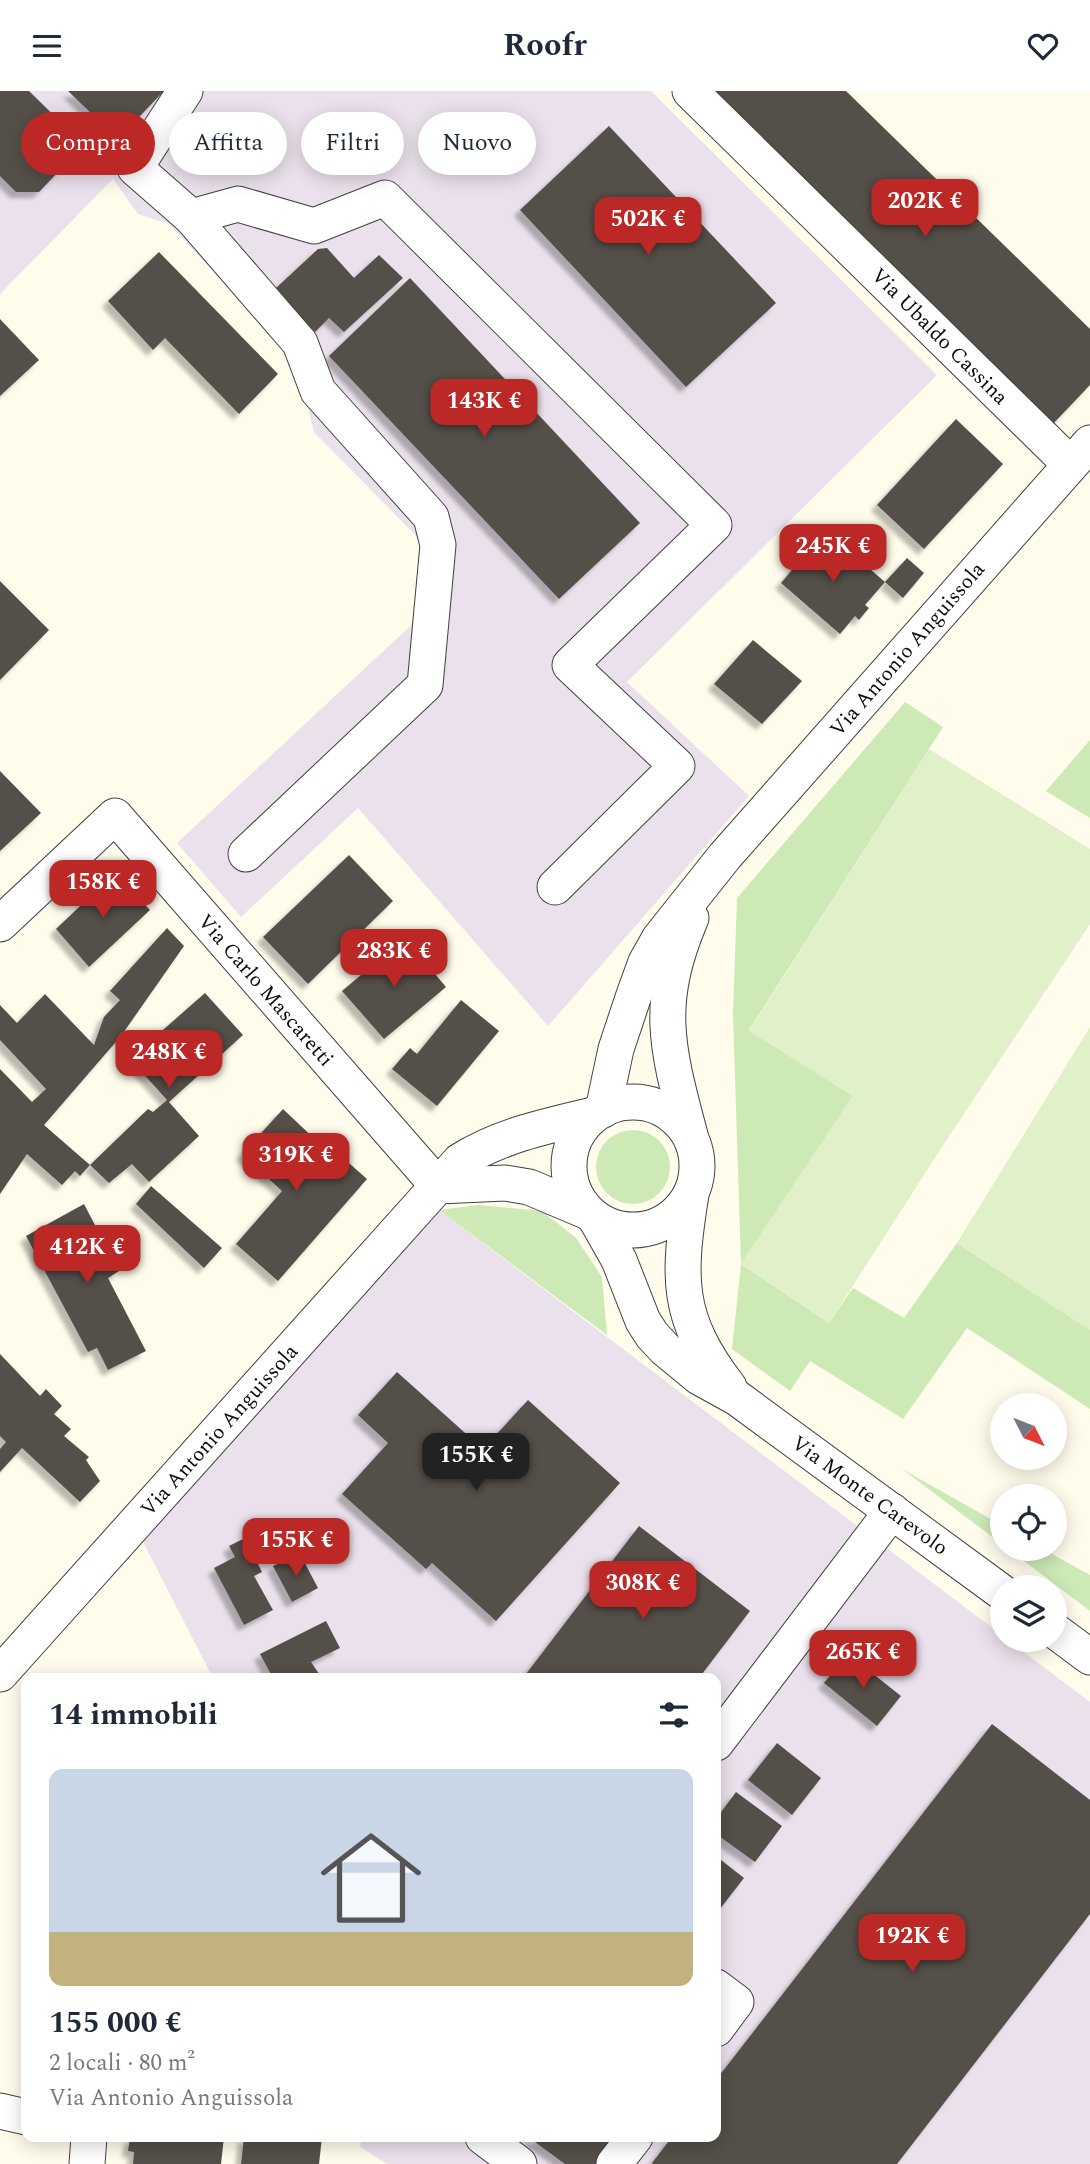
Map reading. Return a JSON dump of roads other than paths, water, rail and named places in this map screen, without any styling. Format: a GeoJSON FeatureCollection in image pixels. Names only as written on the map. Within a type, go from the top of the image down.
{"type":"FeatureCollection","features":[{"type":"Feature","properties":{"kind":"street"},"geometry":{"type":"LineString","coordinates":[[185,91],[135,168],[191,217],[300,344],[318,391],[431,517],[438,545],[425,685],[246,854]]}},
{"type":"Feature","properties":{"kind":"street","name":"Via Ubaldo Cassina"},"geometry":{"type":"LineString","coordinates":[[691,91],[1080,453]]}},
{"type":"Feature","properties":{"kind":"street"},"geometry":{"type":"LineString","coordinates":[[191,217],[238,204],[314,226],[386,198],[714,525],[570,665],[677,766],[555,887]]}},
{"type":"Feature","properties":{"kind":"street","name":"Via Antonio Anguissola"},"geometry":{"type":"LineString","coordinates":[[0,1674],[460,1161],[481,1148],[598,1112],[646,962],[659,939],[725,856],[1080,453]]}},
{"type":"Feature","properties":{"kind":"street","name":"Via Carlo Mascaretti"},"geometry":{"type":"LineString","coordinates":[[0,924],[115,816],[438,1186]]}},
{"type":"Feature","properties":{"kind":"street","name":"Via Antonio Anguissola"},"geometry":{"type":"LineString","coordinates":[[691,1135],[668,1048],[666,1025],[670,978],[691,918],[725,856]]}},
{"type":"Feature","properties":{"kind":"street"},"geometry":{"type":"LineString","coordinates":[[438,1186],[505,1183],[529,1187],[612,1228],[630,1231],[648,1229],[666,1223],[680,1211],[691,1194],[697,1175],[696,1154],[691,1135],[678,1119],[655,1105],[628,1101],[598,1112],[579,1129],[571,1146],[568,1164],[570,1182],[576,1198],[592,1216]]}},
{"type":"Feature","properties":{"kind":"street","name":"Via Monte Carevolo"},"geometry":{"type":"LineString","coordinates":[[691,1194],[683,1255],[684,1296],[689,1320],[699,1343],[737,1398]]}},
{"type":"Feature","properties":{"kind":"street","name":"Via Monte Carevolo"},"geometry":{"type":"LineString","coordinates":[[592,1216],[619,1261],[643,1321],[665,1349],[699,1377],[737,1398],[990,1583]]}},
{"type":"Feature","properties":{"kind":"street"},"geometry":{"type":"LineString","coordinates":[[721,1736],[892,1511]]}},
{"type":"Feature","properties":{"kind":"street"},"geometry":{"type":"LineString","coordinates":[[1067,1640],[1090,1657]]}},
{"type":"Feature","properties":{"kind":"street"},"geometry":{"type":"LineString","coordinates":[[721,1991],[736,2002],[721,2022]]}},
{"type":"Feature","properties":{"kind":"street"},"geometry":{"type":"LineString","coordinates":[[0,2111],[21,2115]]}},
{"type":"Feature","properties":{"kind":"street"},"geometry":{"type":"LineString","coordinates":[[87,2164],[89,2142]]}},
{"type":"Feature","properties":{"kind":"street"},"geometry":{"type":"LineString","coordinates":[[490,2142],[519,2164]]}},
{"type":"Feature","properties":{"kind":"street"},"geometry":{"type":"LineString","coordinates":[[614,2164],[631,2142]]}}]}
